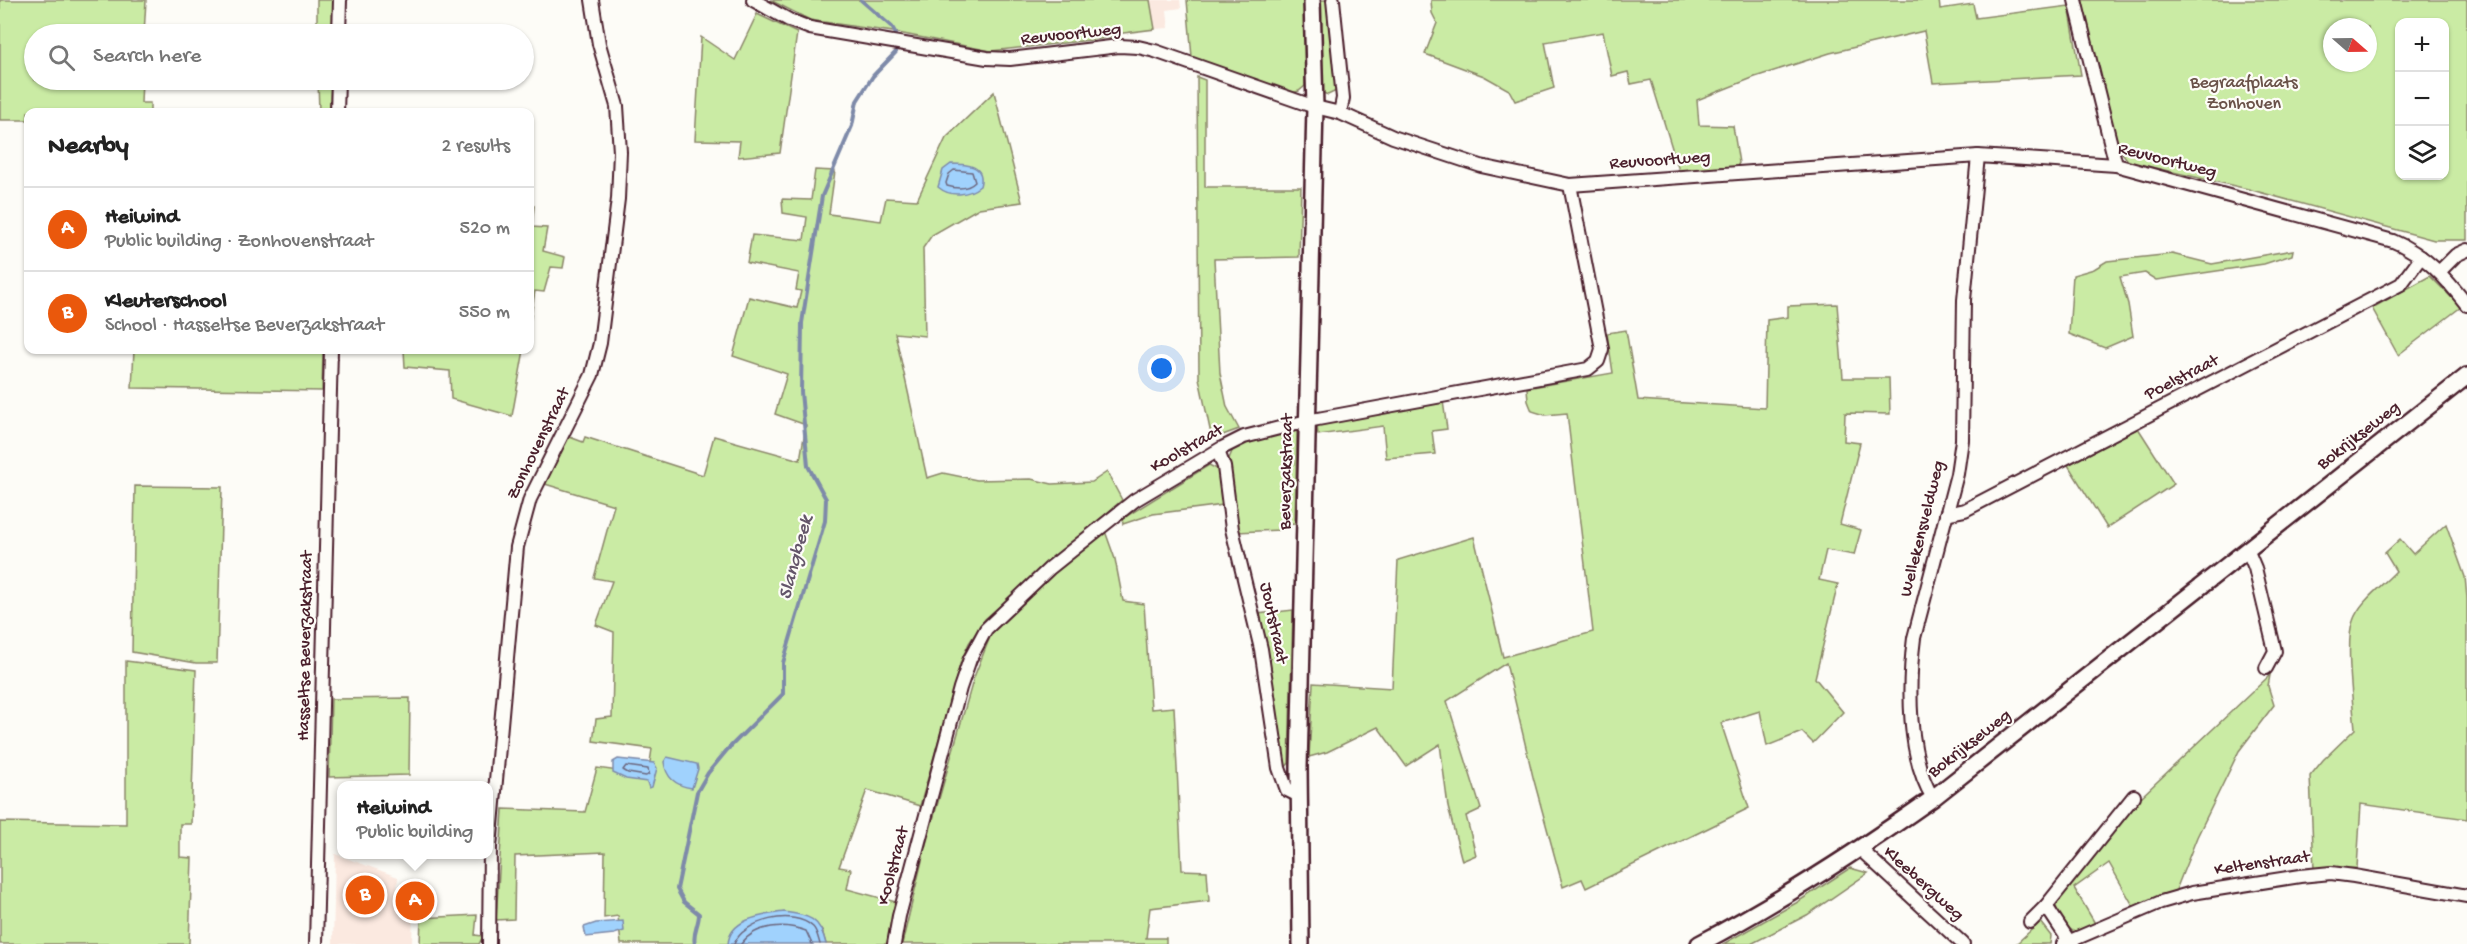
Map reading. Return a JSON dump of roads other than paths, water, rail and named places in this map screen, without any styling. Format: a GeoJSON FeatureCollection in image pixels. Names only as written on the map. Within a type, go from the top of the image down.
{"type":"FeatureCollection","features":[{"type":"Feature","properties":{"kind":"street"},"geometry":{"type":"LineString","coordinates":[[339,24],[340,0]]}},
{"type":"Feature","properties":{"kind":"street","name":"Zonhovenstraat"},"geometry":{"type":"LineString","coordinates":[[493,812],[516,547],[530,499],[592,375],[600,343],[616,222],[620,153],[617,106],[599,44],[592,0]]}},
{"type":"Feature","properties":{"kind":"street","name":"Reuvoortweg"},"geometry":{"type":"LineString","coordinates":[[753,0],[789,20],[810,28],[987,58],[1010,59],[1119,46],[1138,47],[1315,107],[1340,113],[1393,136],[1481,166],[1570,185],[1978,156],[2116,165],[2394,241],[2409,248],[2440,271],[2467,305]]}},
{"type":"Feature","properties":{"kind":"street","name":"Beverzakstraat"},"geometry":{"type":"LineString","coordinates":[[1301,944],[1299,796],[1315,107],[1312,0]]}},
{"type":"Feature","properties":{"kind":"street"},"geometry":{"type":"LineString","coordinates":[[1334,0],[1343,98],[1340,113]]}},
{"type":"Feature","properties":{"kind":"street"},"geometry":{"type":"LineString","coordinates":[[2074,0],[2116,165]]}},
{"type":"Feature","properties":{"kind":"street"},"geometry":{"type":"LineString","coordinates":[[337,108],[338,90]]}},
{"type":"Feature","properties":{"kind":"street","name":"Wellekensveldweg"},"geometry":{"type":"LineString","coordinates":[[1933,798],[1920,771],[1909,685],[1914,638],[1958,474],[1962,440],[1963,309],[1978,156]]}},
{"type":"Feature","properties":{"kind":"street","name":"Koolstraat"},"geometry":{"type":"LineString","coordinates":[[894,944],[899,916],[960,688],[970,659],[986,628],[1050,568],[1135,500],[1244,437],[1308,421],[1588,369],[1598,361],[1602,349],[1570,185]]}},
{"type":"Feature","properties":{"kind":"street"},"geometry":{"type":"LineString","coordinates":[[2440,271],[2456,255],[2467,250]]}},
{"type":"Feature","properties":{"kind":"street","name":"Poelstraat"},"geometry":{"type":"LineString","coordinates":[[1946,514],[1965,510],[2401,284],[2421,257]]}},
{"type":"Feature","properties":{"kind":"street","name":"Hasseltse Beverzakstraat"},"geometry":{"type":"LineString","coordinates":[[316,944],[331,354]]}},
{"type":"Feature","properties":{"kind":"street","name":"Bokrijkseweg"},"geometry":{"type":"LineString","coordinates":[[1699,944],[1746,920],[1860,849],[1933,798],[2467,376]]}},
{"type":"Feature","properties":{"kind":"street","name":"Joutstraat"},"geometry":{"type":"LineString","coordinates":[[1218,451],[1224,467],[1232,529],[1262,649],[1279,768],[1287,790],[1299,796]]}},
{"type":"Feature","properties":{"kind":"street"},"geometry":{"type":"LineString","coordinates":[[2247,549],[2255,568],[2275,651],[2266,668]]}},
{"type":"Feature","properties":{"kind":"street"},"geometry":{"type":"LineString","coordinates":[[2030,922],[2046,906],[2134,796]]}},
{"type":"Feature","properties":{"kind":"street","name":"Kleebergweg"},"geometry":{"type":"LineString","coordinates":[[1860,849],[1963,944]]}},
{"type":"Feature","properties":{"kind":"street","name":"Zonhovenstraat"},"geometry":{"type":"LineString","coordinates":[[489,944],[490,859]]}},
{"type":"Feature","properties":{"kind":"street","name":"Keltenstraat"},"geometry":{"type":"LineString","coordinates":[[2046,906],[2066,943],[2161,902],[2192,893],[2300,876],[2331,873],[2467,896]]}},
{"type":"Feature","properties":{"kind":"water"},"geometry":{"type":"Polygon","coordinates":[[[951,164],[969,165],[978,170],[981,179],[980,186],[971,192],[960,194],[948,193],[938,187],[943,170],[951,164]]]}},
{"type":"Feature","properties":{"kind":"water"},"geometry":{"type":"Polygon","coordinates":[[[667,757],[697,764],[698,769],[692,788],[677,783],[670,777],[664,762],[667,757]]]}},
{"type":"Feature","properties":{"kind":"water"},"geometry":{"type":"Polygon","coordinates":[[[618,759],[654,763],[657,768],[652,787],[649,788],[647,782],[626,779],[613,773],[613,762],[618,759]]]}},
{"type":"Feature","properties":{"kind":"water"},"geometry":{"type":"Polygon","coordinates":[[[784,912],[812,919],[820,928],[826,944],[728,944],[730,935],[741,923],[749,919],[784,912]]]}},
{"type":"Feature","properties":{"kind":"water"},"geometry":{"type":"Polygon","coordinates":[[[623,921],[624,931],[586,937],[584,927],[596,923],[623,921]]]}},
{"type":"Feature","properties":{"kind":"waterway","name":"Slangbeek"},"geometry":{"type":"LineString","coordinates":[[861,0],[892,27],[896,34]]}},
{"type":"Feature","properties":{"kind":"waterway","name":"Slangbeek"},"geometry":{"type":"LineString","coordinates":[[695,944],[694,936],[699,914],[684,902],[677,889],[697,792],[708,773],[727,750],[783,694],[783,663],[825,521],[826,499],[808,466],[801,392],[802,323],[822,196],[852,126],[857,101],[873,76],[896,52]]}},
{"type":"Feature","properties":{"kind":"place","name":"Kleuterschool"},"geometry":{"type":"Point","coordinates":[365,895]}},
{"type":"Feature","properties":{"kind":"place","name":"Heiwind"},"geometry":{"type":"Point","coordinates":[415,901]}},
{"type":"Feature","properties":{"kind":"park label","name":"Begraafplaats Zonhoven"},"geometry":{"type":"Point","coordinates":[2244,94]}}]}
